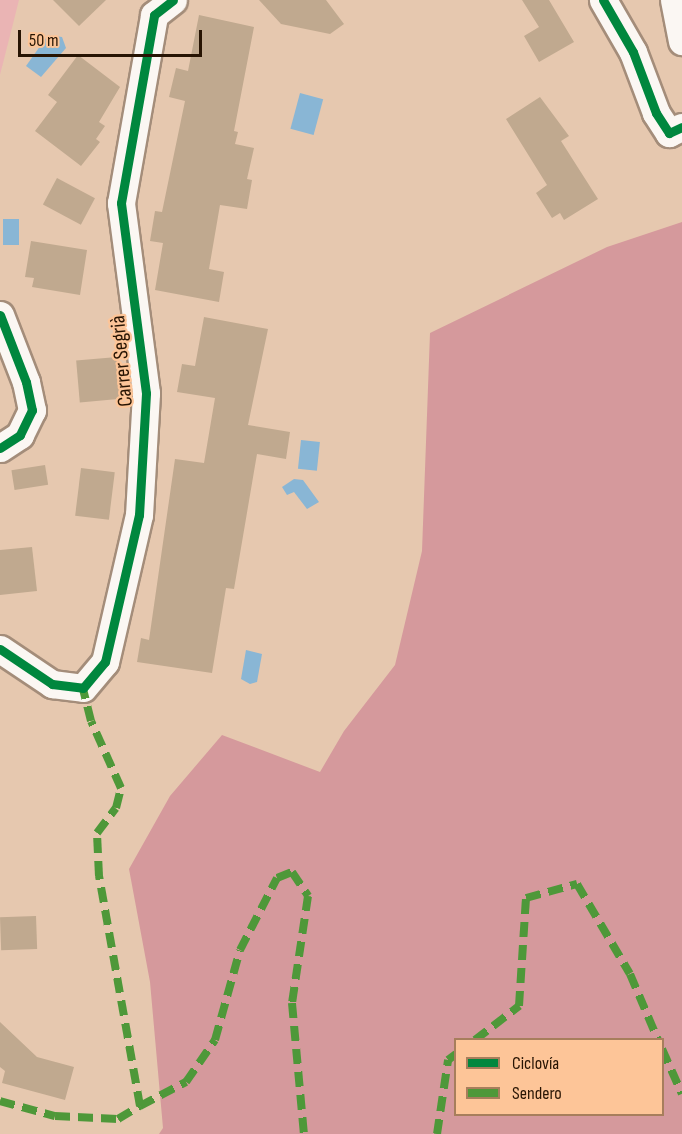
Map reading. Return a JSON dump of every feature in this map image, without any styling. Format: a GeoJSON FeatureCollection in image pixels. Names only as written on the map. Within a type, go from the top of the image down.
{"type":"FeatureCollection","features":[{"type":"Feature","properties":{"kind":"street","name":"Carrer Segrià"},"geometry":{"type":"LineString","coordinates":[[0,649],[52,684],[83,688],[105,662],[139,515],[146,393],[121,203],[154,15],[173,0]]}},
{"type":"Feature","properties":{"kind":"street"},"geometry":{"type":"LineString","coordinates":[[603,0],[633,52],[656,113],[669,133],[682,127]]}},
{"type":"Feature","properties":{"kind":"street"},"geometry":{"type":"LineString","coordinates":[[674,0],[682,41]]}},
{"type":"Feature","properties":{"kind":"street"},"geometry":{"type":"LineString","coordinates":[[0,315],[27,382],[32,410],[20,435],[0,448]]}},
{"type":"Feature","properties":{"kind":"shaded area"},"geometry":{"type":"Polygon","coordinates":[[[0,0],[19,0],[0,75],[0,0]]]}},
{"type":"Feature","properties":{"kind":"shaded area"},"geometry":{"type":"Polygon","coordinates":[[[682,222],[682,1134],[159,1134],[163,1128],[150,982],[129,869],[170,796],[222,735],[320,772],[344,731],[395,665],[422,551],[430,333],[607,247],[682,222]]]}},
{"type":"Feature","properties":{"kind":"water"},"geometry":{"type":"Polygon","coordinates":[[[48,35],[62,37],[66,48],[41,77],[26,66],[48,35]]]}},
{"type":"Feature","properties":{"kind":"water"},"geometry":{"type":"Polygon","coordinates":[[[300,93],[323,99],[314,135],[290,129],[300,93]]]}},
{"type":"Feature","properties":{"kind":"water"},"geometry":{"type":"Polygon","coordinates":[[[3,219],[19,219],[19,245],[3,245],[3,219]]]}},
{"type":"Feature","properties":{"kind":"water"},"geometry":{"type":"Polygon","coordinates":[[[301,440],[320,442],[317,471],[298,469],[301,440]]]}},
{"type":"Feature","properties":{"kind":"water"},"geometry":{"type":"Polygon","coordinates":[[[294,479],[303,480],[319,502],[307,509],[294,492],[287,495],[282,487],[294,479]]]}},
{"type":"Feature","properties":{"kind":"water"},"geometry":{"type":"Polygon","coordinates":[[[246,650],[262,654],[257,682],[250,684],[241,679],[246,650]]]}},
{"type":"Feature","properties":{"kind":"building"},"geometry":{"type":"Polygon","coordinates":[[[53,0],[106,0],[79,26],[53,0]]]}},
{"type":"Feature","properties":{"kind":"building"},"geometry":{"type":"Polygon","coordinates":[[[259,0],[326,0],[344,24],[330,34],[281,24],[259,0]]]}},
{"type":"Feature","properties":{"kind":"building"},"geometry":{"type":"Polygon","coordinates":[[[522,0],[549,0],[574,42],[539,62],[524,36],[539,27],[522,0]]]}},
{"type":"Feature","properties":{"kind":"building"},"geometry":{"type":"Polygon","coordinates":[[[199,15],[254,27],[234,131],[238,132],[235,144],[254,148],[247,179],[252,180],[247,209],[220,205],[209,269],[224,272],[219,302],[155,290],[163,243],[150,241],[155,211],[162,212],[185,101],[169,97],[176,68],[188,71],[199,15]]]}},
{"type":"Feature","properties":{"kind":"building"},"geometry":{"type":"Polygon","coordinates":[[[78,55],[120,87],[99,122],[105,126],[96,139],[100,142],[81,166],[35,131],[57,102],[48,95],[78,55]]]}},
{"type":"Feature","properties":{"kind":"building"},"geometry":{"type":"Polygon","coordinates":[[[540,97],[569,136],[561,141],[598,199],[564,220],[560,213],[552,218],[536,193],[547,185],[506,119],[540,97]]]}},
{"type":"Feature","properties":{"kind":"building"},"geometry":{"type":"Polygon","coordinates":[[[57,178],[95,198],[81,225],[43,204],[57,178]]]}},
{"type":"Feature","properties":{"kind":"building"},"geometry":{"type":"Polygon","coordinates":[[[31,241],[87,250],[80,295],[32,287],[34,278],[25,277],[31,241]]]}},
{"type":"Feature","properties":{"kind":"building"},"geometry":{"type":"Polygon","coordinates":[[[204,317],[268,329],[248,425],[290,432],[286,459],[257,454],[234,589],[226,588],[212,673],[137,662],[141,638],[149,640],[175,459],[204,463],[215,398],[177,392],[182,364],[195,366],[204,317]]]}},
{"type":"Feature","properties":{"kind":"building"},"geometry":{"type":"Polygon","coordinates":[[[117,357],[121,399],[80,402],[76,361],[117,357]]]}},
{"type":"Feature","properties":{"kind":"building"},"geometry":{"type":"Polygon","coordinates":[[[45,465],[48,485],[15,490],[11,470],[45,465]]]}},
{"type":"Feature","properties":{"kind":"building"},"geometry":{"type":"Polygon","coordinates":[[[81,468],[115,472],[109,520],[75,516],[81,468]]]}},
{"type":"Feature","properties":{"kind":"building"},"geometry":{"type":"Polygon","coordinates":[[[32,547],[37,591],[0,595],[0,550],[32,547]]]}},
{"type":"Feature","properties":{"kind":"building"},"geometry":{"type":"Polygon","coordinates":[[[36,916],[37,949],[1,950],[0,917],[36,916]]]}},
{"type":"Feature","properties":{"kind":"building"},"geometry":{"type":"Polygon","coordinates":[[[0,1022],[37,1057],[74,1067],[65,1100],[2,1083],[5,1071],[0,1067],[0,1022]]]}},
{"type":"Feature","properties":{"kind":"marked path"},"geometry":{"type":"LineString","coordinates":[[0,1101],[55,1116],[118,1119],[140,1106],[99,876],[97,833],[116,808],[121,788],[91,721],[83,688]]}},
{"type":"Feature","properties":{"kind":"marked path"},"geometry":{"type":"LineString","coordinates":[[140,1106],[186,1082],[215,1040],[240,950],[277,878],[292,872],[308,896],[292,1003],[304,1134]]}},
{"type":"Feature","properties":{"kind":"marked path"},"geometry":{"type":"LineString","coordinates":[[478,1038],[519,1006],[526,898],[577,884],[630,974],[657,1038]]}},
{"type":"Feature","properties":{"kind":"marked path"},"geometry":{"type":"LineString","coordinates":[[664,1054],[682,1094]]}},
{"type":"Feature","properties":{"kind":"marked path"},"geometry":{"type":"LineString","coordinates":[[437,1134],[448,1060],[454,1056]]}},
{"type":"Feature","properties":{"kind":"cycle path"},"geometry":{"type":"LineString","coordinates":[[0,649],[52,684],[83,688],[105,662],[139,515],[146,393],[121,203],[154,15],[173,0]]}},
{"type":"Feature","properties":{"kind":"cycle path"},"geometry":{"type":"LineString","coordinates":[[603,0],[633,52],[656,113],[669,133],[682,127]]}},
{"type":"Feature","properties":{"kind":"cycle path"},"geometry":{"type":"LineString","coordinates":[[0,315],[26,382],[32,410],[20,435],[0,448]]}}]}
